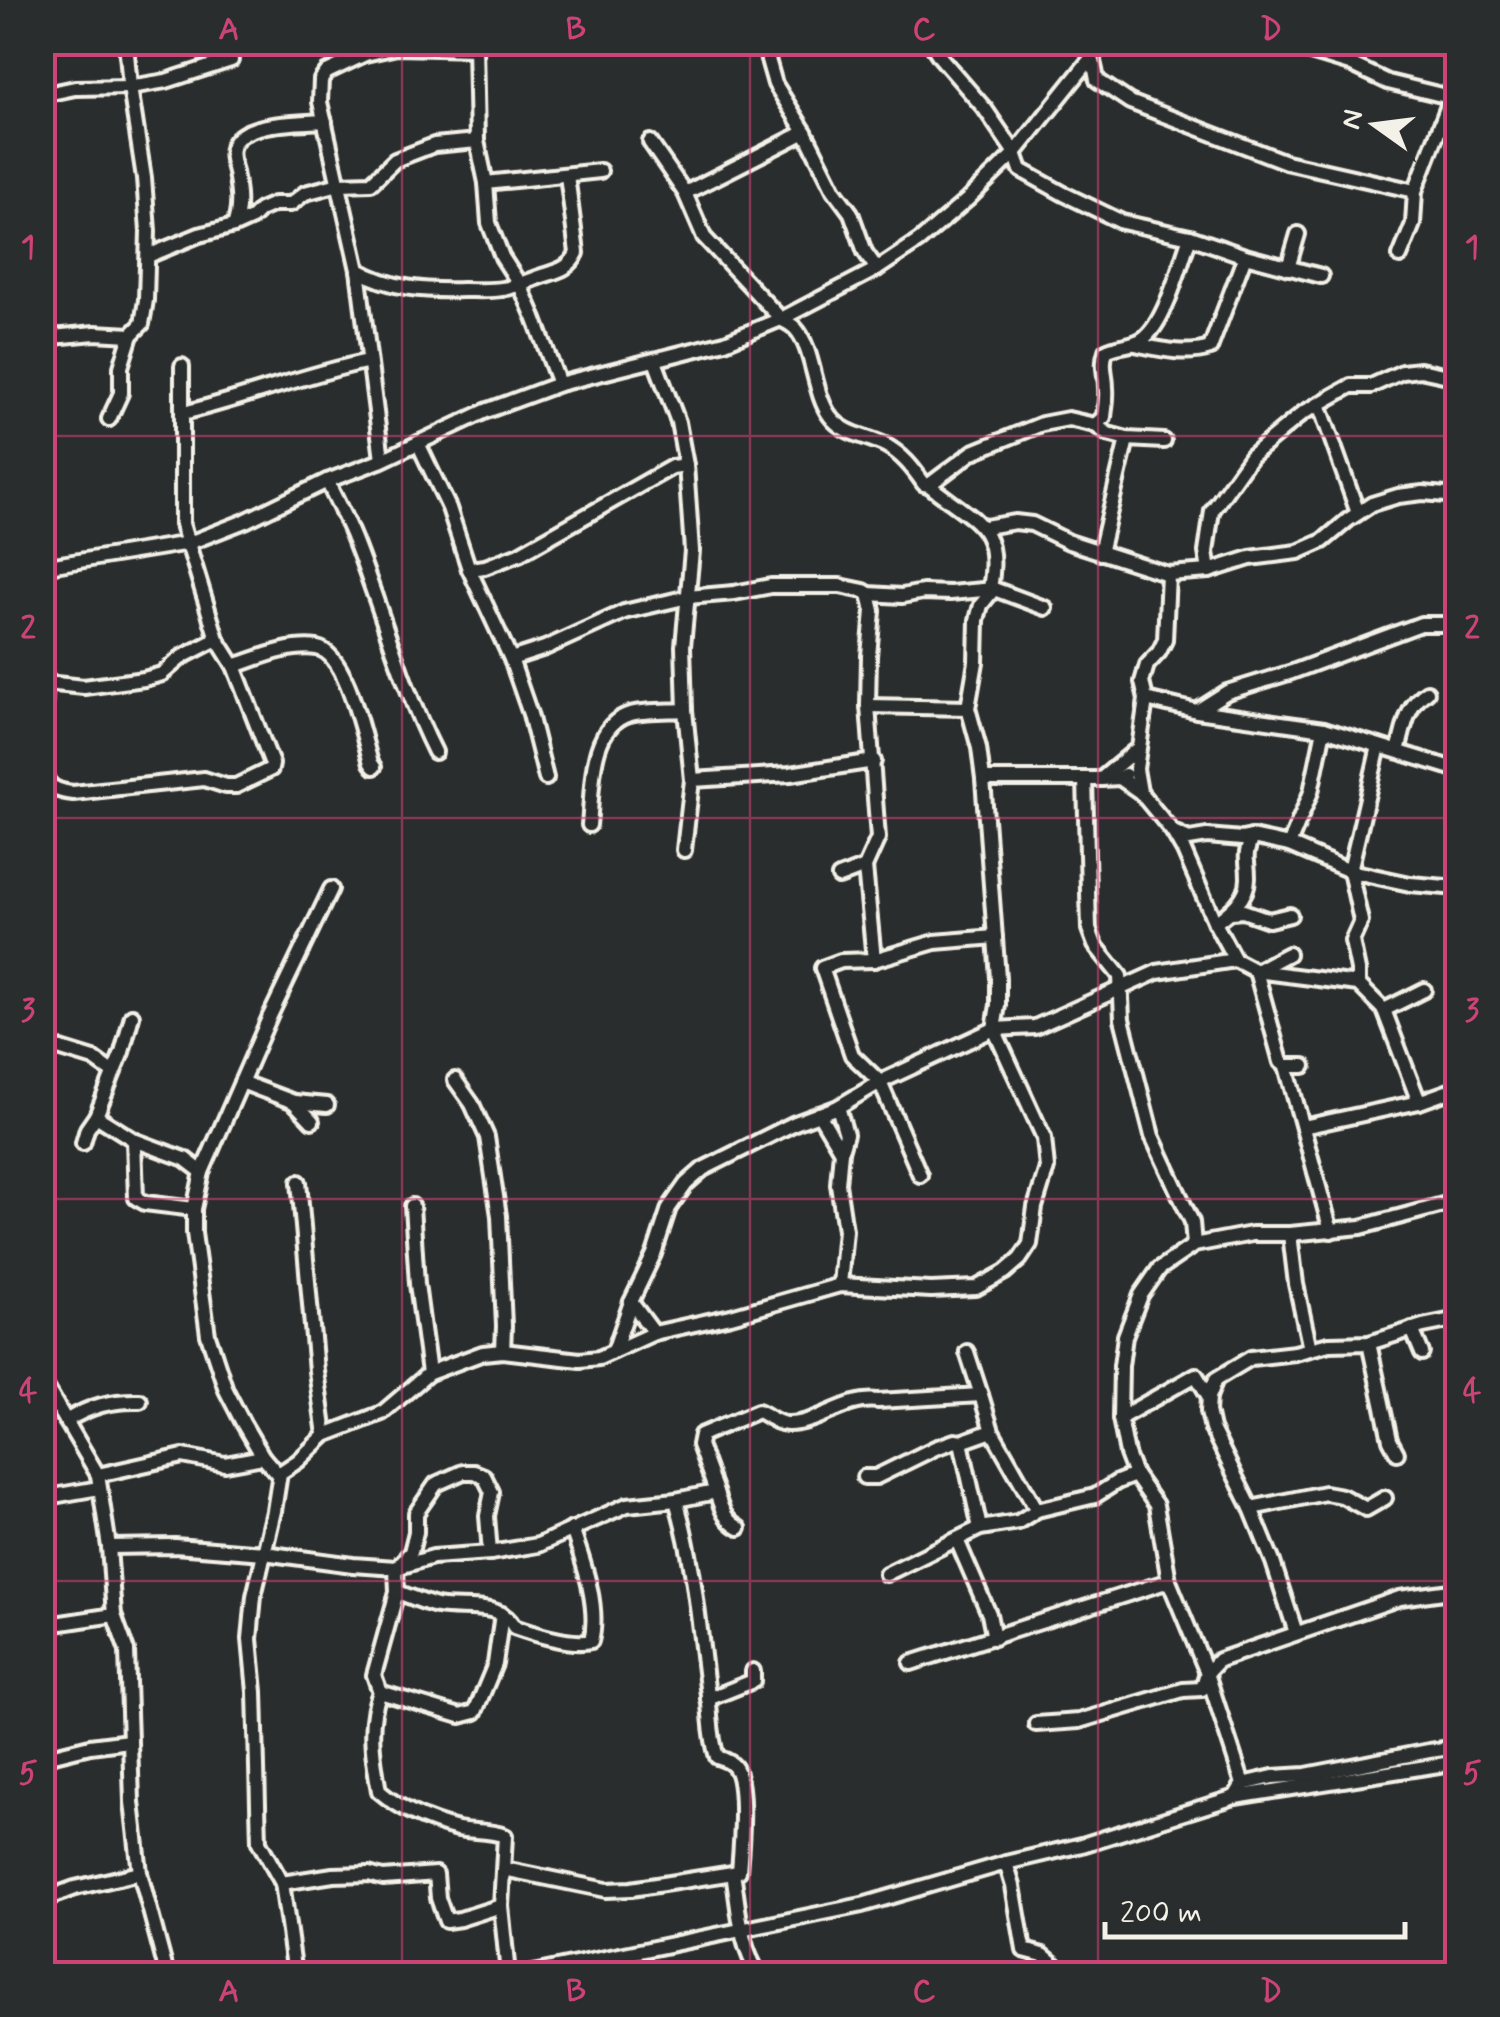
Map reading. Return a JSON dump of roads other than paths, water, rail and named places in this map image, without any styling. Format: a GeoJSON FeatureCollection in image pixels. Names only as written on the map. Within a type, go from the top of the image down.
{"type":"FeatureCollection","features":[{"type":"Feature","properties":{"kind":"street"},"geometry":{"type":"LineString","coordinates":[[109,419],[121,394],[121,367],[131,335],[142,324],[148,256],[144,178],[126,42]]}},
{"type":"Feature","properties":{"kind":"street"},"geometry":{"type":"LineString","coordinates":[[42,95],[179,78],[231,60],[230,49],[244,42]]}},
{"type":"Feature","properties":{"kind":"street"},"geometry":{"type":"LineString","coordinates":[[763,42],[775,84],[851,213],[865,252],[877,269]]}},
{"type":"Feature","properties":{"kind":"street"},"geometry":{"type":"LineString","coordinates":[[930,42],[985,108],[1022,170],[1122,222],[1190,236],[1245,256],[1321,276]]}},
{"type":"Feature","properties":{"kind":"street"},"geometry":{"type":"LineString","coordinates":[[1080,42],[1093,58],[1097,80],[1130,102],[1286,162],[1415,190]]}},
{"type":"Feature","properties":{"kind":"street"},"geometry":{"type":"LineString","coordinates":[[42,567],[188,542],[245,521],[486,411],[559,384],[725,342],[781,319],[877,269],[931,231],[1014,153],[1104,42]]}},
{"type":"Feature","properties":{"kind":"street"},"geometry":{"type":"LineString","coordinates":[[1277,42],[1350,64],[1388,82],[1454,99],[1415,190],[1413,224],[1400,256]]}},
{"type":"Feature","properties":{"kind":"street"},"geometry":{"type":"LineString","coordinates":[[382,460],[358,270],[320,102],[321,80],[327,72],[365,48],[477,45],[477,141],[490,223],[502,257],[534,317],[559,384]]}},
{"type":"Feature","properties":{"kind":"street"},"geometry":{"type":"LineString","coordinates":[[234,226],[240,211],[231,152],[236,138],[259,128],[325,121]]}},
{"type":"Feature","properties":{"kind":"street"},"geometry":{"type":"LineString","coordinates":[[685,193],[805,132]]}},
{"type":"Feature","properties":{"kind":"street"},"geometry":{"type":"LineString","coordinates":[[148,256],[199,235],[234,226],[274,204],[291,204],[305,193],[339,184],[371,183],[395,160],[434,145],[477,141]]}},
{"type":"Feature","properties":{"kind":"street"},"geometry":{"type":"LineString","coordinates":[[650,142],[685,193],[704,236],[781,319],[796,328],[825,410],[835,422],[897,452],[924,484],[985,528],[994,565],[990,588],[1045,608]]}},
{"type":"Feature","properties":{"kind":"street"},"geometry":{"type":"LineString","coordinates":[[486,183],[600,171]]}},
{"type":"Feature","properties":{"kind":"street"},"geometry":{"type":"LineString","coordinates":[[358,270],[377,281],[418,290],[498,290],[566,268],[577,254],[567,175]]}},
{"type":"Feature","properties":{"kind":"street"},"geometry":{"type":"LineString","coordinates":[[1288,268],[1298,234]]}},
{"type":"Feature","properties":{"kind":"street"},"geometry":{"type":"LineString","coordinates":[[1135,344],[1147,336],[1162,312],[1190,236]]}},
{"type":"Feature","properties":{"kind":"street"},"geometry":{"type":"LineString","coordinates":[[1095,426],[1104,416],[1106,383],[1102,361],[1106,351],[1135,344],[1173,351],[1200,352],[1210,348],[1245,256]]}},
{"type":"Feature","properties":{"kind":"street"},"geometry":{"type":"LineString","coordinates":[[42,338],[94,333],[131,335]]}},
{"type":"Feature","properties":{"kind":"street"},"geometry":{"type":"LineString","coordinates":[[183,414],[325,370],[370,361]]}},
{"type":"Feature","properties":{"kind":"street"},"geometry":{"type":"LineString","coordinates":[[655,361],[678,422],[686,466],[692,552],[683,646],[692,780],[684,850]]}},
{"type":"Feature","properties":{"kind":"street"},"geometry":{"type":"LineString","coordinates":[[42,744],[48,785],[57,792],[204,780],[236,786],[267,772],[272,764],[234,666],[217,639],[182,524],[182,366]]}},
{"type":"Feature","properties":{"kind":"street"},"geometry":{"type":"LineString","coordinates":[[1209,571],[1206,552],[1212,510],[1251,456],[1303,413],[1350,386],[1371,386],[1402,372],[1420,370],[1448,376]]}},
{"type":"Feature","properties":{"kind":"street"},"geometry":{"type":"LineString","coordinates":[[1319,404],[1358,514]]}},
{"type":"Feature","properties":{"kind":"street"},"geometry":{"type":"LineString","coordinates":[[930,485],[973,452],[1042,424],[1068,420],[1127,439],[1164,441]]}},
{"type":"Feature","properties":{"kind":"street"},"geometry":{"type":"LineString","coordinates":[[1100,554],[1127,439]]}},
{"type":"Feature","properties":{"kind":"street"},"geometry":{"type":"LineString","coordinates":[[418,444],[449,508],[469,569],[511,659],[546,778]]}},
{"type":"Feature","properties":{"kind":"street"},"geometry":{"type":"LineString","coordinates":[[469,569],[485,568],[519,554],[672,467],[686,466]]}},
{"type":"Feature","properties":{"kind":"street"},"geometry":{"type":"LineString","coordinates":[[327,482],[353,537],[407,689],[435,752]]}},
{"type":"Feature","properties":{"kind":"street"},"geometry":{"type":"LineString","coordinates":[[985,528],[1015,522],[1032,524],[1100,554],[1168,574],[1209,571],[1250,558],[1298,552],[1323,541],[1372,504],[1398,496],[1458,496]]}},
{"type":"Feature","properties":{"kind":"street"},"geometry":{"type":"LineString","coordinates":[[1140,792],[1136,769],[1146,699],[1142,682],[1147,664],[1160,652],[1165,640],[1168,574]]}},
{"type":"Feature","properties":{"kind":"street"},"geometry":{"type":"LineString","coordinates":[[511,659],[624,612],[688,597],[805,585],[902,596],[994,589]]}},
{"type":"Feature","properties":{"kind":"street"},"geometry":{"type":"LineString","coordinates":[[294,1974],[282,1883],[258,1842],[250,1639],[254,1596],[280,1473],[325,1435],[382,1413],[429,1373],[484,1353],[503,1350],[580,1360],[600,1358],[654,1334],[840,1285],[976,1288],[1020,1260],[1030,1244],[1046,1168],[1044,1138],[994,1029],[998,1005],[983,779],[968,708],[976,662],[977,620],[982,604],[994,589]]}},
{"type":"Feature","properties":{"kind":"street"},"geometry":{"type":"LineString","coordinates":[[869,594],[874,611],[868,706],[878,838],[865,867],[874,960]]}},
{"type":"Feature","properties":{"kind":"street"},"geometry":{"type":"LineString","coordinates":[[1197,711],[1226,692],[1421,624],[1457,621]]}},
{"type":"Feature","properties":{"kind":"street"},"geometry":{"type":"LineString","coordinates":[[46,682],[84,687],[144,679],[162,674],[182,657],[217,639]]}},
{"type":"Feature","properties":{"kind":"street"},"geometry":{"type":"LineString","coordinates":[[234,666],[287,650],[325,651],[348,684],[374,767]]}},
{"type":"Feature","properties":{"kind":"street"},"geometry":{"type":"LineString","coordinates":[[42,658],[46,682],[42,732]]}},
{"type":"Feature","properties":{"kind":"street"},"geometry":{"type":"LineString","coordinates":[[1398,751],[1409,712],[1426,692]]}},
{"type":"Feature","properties":{"kind":"street"},"geometry":{"type":"LineString","coordinates":[[1146,699],[1197,711],[1324,730],[1458,770]]}},
{"type":"Feature","properties":{"kind":"street"},"geometry":{"type":"LineString","coordinates":[[868,706],[968,708]]}},
{"type":"Feature","properties":{"kind":"street"},"geometry":{"type":"LineString","coordinates":[[590,825],[597,748],[606,729],[619,718],[634,713],[685,710]]}},
{"type":"Feature","properties":{"kind":"street"},"geometry":{"type":"LineString","coordinates":[[1289,845],[1310,792],[1324,730]]}},
{"type":"Feature","properties":{"kind":"street"},"geometry":{"type":"LineString","coordinates":[[1358,984],[1352,941],[1361,921],[1350,871],[1379,746]]}},
{"type":"Feature","properties":{"kind":"street"},"geometry":{"type":"LineString","coordinates":[[1102,779],[1138,748]]}},
{"type":"Feature","properties":{"kind":"street"},"geometry":{"type":"LineString","coordinates":[[692,780],[790,774],[874,762]]}},
{"type":"Feature","properties":{"kind":"street"},"geometry":{"type":"LineString","coordinates":[[983,779],[1120,778],[1136,769]]}},
{"type":"Feature","properties":{"kind":"street"},"geometry":{"type":"LineString","coordinates":[[1120,778],[1140,792],[1187,845],[1215,923],[1235,960],[1256,971],[1358,984],[1384,1010],[1419,1102]]}},
{"type":"Feature","properties":{"kind":"street"},"geometry":{"type":"LineString","coordinates":[[1085,779],[1089,930],[1095,945],[1120,976],[1122,1019],[1152,1136],[1192,1222],[1194,1246]]}},
{"type":"Feature","properties":{"kind":"street"},"geometry":{"type":"LineString","coordinates":[[1187,845],[1208,836],[1252,838],[1289,845],[1350,871],[1434,888],[1458,888]]}},
{"type":"Feature","properties":{"kind":"street"},"geometry":{"type":"LineString","coordinates":[[1215,923],[1231,912],[1245,892],[1245,858],[1252,838]]}},
{"type":"Feature","properties":{"kind":"street"},"geometry":{"type":"LineString","coordinates":[[839,877],[865,867]]}},
{"type":"Feature","properties":{"kind":"street"},"geometry":{"type":"LineString","coordinates":[[280,1473],[262,1456],[226,1390],[208,1335],[194,1209],[202,1172],[331,889]]}},
{"type":"Feature","properties":{"kind":"street"},"geometry":{"type":"LineString","coordinates":[[1231,912],[1242,911],[1269,920],[1290,915]]}},
{"type":"Feature","properties":{"kind":"street"},"geometry":{"type":"LineString","coordinates":[[920,1175],[880,1082],[852,1055],[822,968],[841,961],[874,960],[935,942],[995,937]]}},
{"type":"Feature","properties":{"kind":"street"},"geometry":{"type":"LineString","coordinates":[[1256,971],[1288,954]]}},
{"type":"Feature","properties":{"kind":"street"},"geometry":{"type":"LineString","coordinates":[[614,1351],[669,1208],[702,1169],[994,1029],[1035,1027],[1158,972],[1235,960]]}},
{"type":"Feature","properties":{"kind":"street"},"geometry":{"type":"LineString","coordinates":[[1256,971],[1331,1230]]}},
{"type":"Feature","properties":{"kind":"street"},"geometry":{"type":"LineString","coordinates":[[1384,1010],[1424,990]]}},
{"type":"Feature","properties":{"kind":"street"},"geometry":{"type":"LineString","coordinates":[[83,1144],[122,1052],[132,1016]]}},
{"type":"Feature","properties":{"kind":"street"},"geometry":{"type":"LineString","coordinates":[[42,1043],[94,1058],[112,1072]]}},
{"type":"Feature","properties":{"kind":"street"},"geometry":{"type":"LineString","coordinates":[[1286,1066],[1304,1066]]}},
{"type":"Feature","properties":{"kind":"street"},"geometry":{"type":"LineString","coordinates":[[455,1080],[472,1104],[487,1137],[499,1216],[503,1350]]}},
{"type":"Feature","properties":{"kind":"street"},"geometry":{"type":"LineString","coordinates":[[241,1082],[294,1102],[327,1105]]}},
{"type":"Feature","properties":{"kind":"street"},"geometry":{"type":"LineString","coordinates":[[1304,1127],[1419,1102],[1458,1088]]}},
{"type":"Feature","properties":{"kind":"street"},"geometry":{"type":"LineString","coordinates":[[294,1102],[312,1120]]}},
{"type":"Feature","properties":{"kind":"street"},"geometry":{"type":"LineString","coordinates":[[838,1107],[846,1134],[838,1184],[845,1230],[840,1285]]}},
{"type":"Feature","properties":{"kind":"street"},"geometry":{"type":"LineString","coordinates":[[820,1114],[841,1150]]}},
{"type":"Feature","properties":{"kind":"street"},"geometry":{"type":"LineString","coordinates":[[96,1116],[134,1140],[185,1159],[202,1172]]}},
{"type":"Feature","properties":{"kind":"street"},"geometry":{"type":"LineString","coordinates":[[134,1140],[136,1198],[146,1203],[194,1209]]}},
{"type":"Feature","properties":{"kind":"street"},"geometry":{"type":"LineString","coordinates":[[299,1182],[325,1435]]}},
{"type":"Feature","properties":{"kind":"street"},"geometry":{"type":"LineString","coordinates":[[1243,1784],[1208,1673],[1169,1581],[1156,1505],[1135,1475],[1127,1454],[1120,1418],[1121,1366],[1125,1336],[1140,1295],[1159,1269],[1194,1246],[1252,1234],[1361,1227],[1458,1202]]}},
{"type":"Feature","properties":{"kind":"street"},"geometry":{"type":"LineString","coordinates":[[412,1206],[416,1284],[429,1373]]}},
{"type":"Feature","properties":{"kind":"street"},"geometry":{"type":"LineString","coordinates":[[1290,1234],[1310,1349]]}},
{"type":"Feature","properties":{"kind":"street"},"geometry":{"type":"LineString","coordinates":[[631,1302],[654,1334]]}},
{"type":"Feature","properties":{"kind":"street"},"geometry":{"type":"LineString","coordinates":[[1296,1632],[1274,1562],[1212,1429],[1209,1397],[1216,1380],[1251,1358],[1329,1344],[1369,1343],[1458,1319]]}},
{"type":"Feature","properties":{"kind":"street"},"geometry":{"type":"LineString","coordinates":[[1412,1330],[1422,1353]]}},
{"type":"Feature","properties":{"kind":"street"},"geometry":{"type":"LineString","coordinates":[[1369,1343],[1396,1453]]}},
{"type":"Feature","properties":{"kind":"street"},"geometry":{"type":"LineString","coordinates":[[967,1352],[992,1431],[1037,1510]]}},
{"type":"Feature","properties":{"kind":"street"},"geometry":{"type":"LineString","coordinates":[[1120,1418],[1196,1375],[1209,1397]]}},
{"type":"Feature","properties":{"kind":"street"},"geometry":{"type":"LineString","coordinates":[[42,1380],[46,1395],[66,1421],[98,1482],[109,1547],[114,1615],[127,1651],[132,1802],[140,1873],[168,1974]]}},
{"type":"Feature","properties":{"kind":"street"},"geometry":{"type":"LineString","coordinates":[[738,1528],[724,1516],[699,1445],[701,1435],[758,1411],[786,1424],[869,1400],[981,1395]]}},
{"type":"Feature","properties":{"kind":"street"},"geometry":{"type":"LineString","coordinates":[[66,1421],[104,1403],[140,1401]]}},
{"type":"Feature","properties":{"kind":"street"},"geometry":{"type":"LineString","coordinates":[[864,1477],[876,1477],[935,1448],[992,1431]]}},
{"type":"Feature","properties":{"kind":"street"},"geometry":{"type":"LineString","coordinates":[[961,1442],[980,1528]]}},
{"type":"Feature","properties":{"kind":"street"},"geometry":{"type":"LineString","coordinates":[[42,1498],[183,1456],[225,1464],[262,1456]]}},
{"type":"Feature","properties":{"kind":"street"},"geometry":{"type":"LineString","coordinates":[[490,1552],[487,1516],[492,1492],[484,1476],[463,1472],[436,1484],[416,1513],[410,1552],[396,1568],[398,1592],[374,1675],[380,1692],[372,1740],[378,1791],[393,1803],[460,1829],[505,1836],[501,1906],[508,1974]]}},
{"type":"Feature","properties":{"kind":"street"},"geometry":{"type":"LineString","coordinates":[[886,1574],[980,1528],[1018,1522],[1037,1510],[1094,1496],[1135,1475]]}},
{"type":"Feature","properties":{"kind":"street"},"geometry":{"type":"LineString","coordinates":[[109,1547],[175,1546],[396,1568],[433,1557],[538,1546],[628,1505],[716,1492]]}},
{"type":"Feature","properties":{"kind":"street"},"geometry":{"type":"LineString","coordinates":[[1251,1508],[1326,1493],[1342,1496],[1366,1509],[1386,1498]]}},
{"type":"Feature","properties":{"kind":"street"},"geometry":{"type":"LineString","coordinates":[[504,1869],[606,1890],[630,1890],[740,1871],[737,1771],[730,1762],[717,1757],[710,1738],[685,1530],[676,1500]]}},
{"type":"Feature","properties":{"kind":"street"},"geometry":{"type":"LineString","coordinates":[[398,1592],[436,1606],[482,1608],[502,1614],[526,1631],[567,1641],[591,1641],[591,1595],[572,1529]]}},
{"type":"Feature","properties":{"kind":"street"},"geometry":{"type":"LineString","coordinates":[[957,1540],[989,1614],[994,1638]]}},
{"type":"Feature","properties":{"kind":"street"},"geometry":{"type":"LineString","coordinates":[[911,1663],[1169,1581]]}},
{"type":"Feature","properties":{"kind":"street"},"geometry":{"type":"LineString","coordinates":[[1036,1724],[1078,1721],[1182,1690],[1202,1690],[1208,1673],[1219,1660],[1400,1598],[1458,1590]]}},
{"type":"Feature","properties":{"kind":"street"},"geometry":{"type":"LineString","coordinates":[[380,1692],[460,1716],[476,1712],[494,1664],[502,1614]]}},
{"type":"Feature","properties":{"kind":"street"},"geometry":{"type":"LineString","coordinates":[[42,1626],[114,1615]]}},
{"type":"Feature","properties":{"kind":"street"},"geometry":{"type":"LineString","coordinates":[[708,1699],[753,1681],[754,1671]]}},
{"type":"Feature","properties":{"kind":"street"},"geometry":{"type":"LineString","coordinates":[[42,1758],[90,1746],[129,1742]]}},
{"type":"Feature","properties":{"kind":"street"},"geometry":{"type":"LineString","coordinates":[[1235,1797],[1243,1784],[1273,1777],[1306,1775],[1458,1747]]}},
{"type":"Feature","properties":{"kind":"street"},"geometry":{"type":"LineString","coordinates":[[528,1974],[862,1905],[1082,1845],[1235,1797],[1458,1762]]}},
{"type":"Feature","properties":{"kind":"street"},"geometry":{"type":"LineString","coordinates":[[1006,1863],[1024,1950],[1043,1955],[1066,1974]]}},
{"type":"Feature","properties":{"kind":"street"},"geometry":{"type":"LineString","coordinates":[[42,1900],[140,1873]]}},
{"type":"Feature","properties":{"kind":"street"},"geometry":{"type":"LineString","coordinates":[[733,1873],[749,1960],[758,1974]]}},
{"type":"Feature","properties":{"kind":"street"},"geometry":{"type":"LineString","coordinates":[[282,1883],[334,1875],[368,1874],[383,1878],[436,1874],[438,1898],[446,1921],[501,1906]]}}]}
